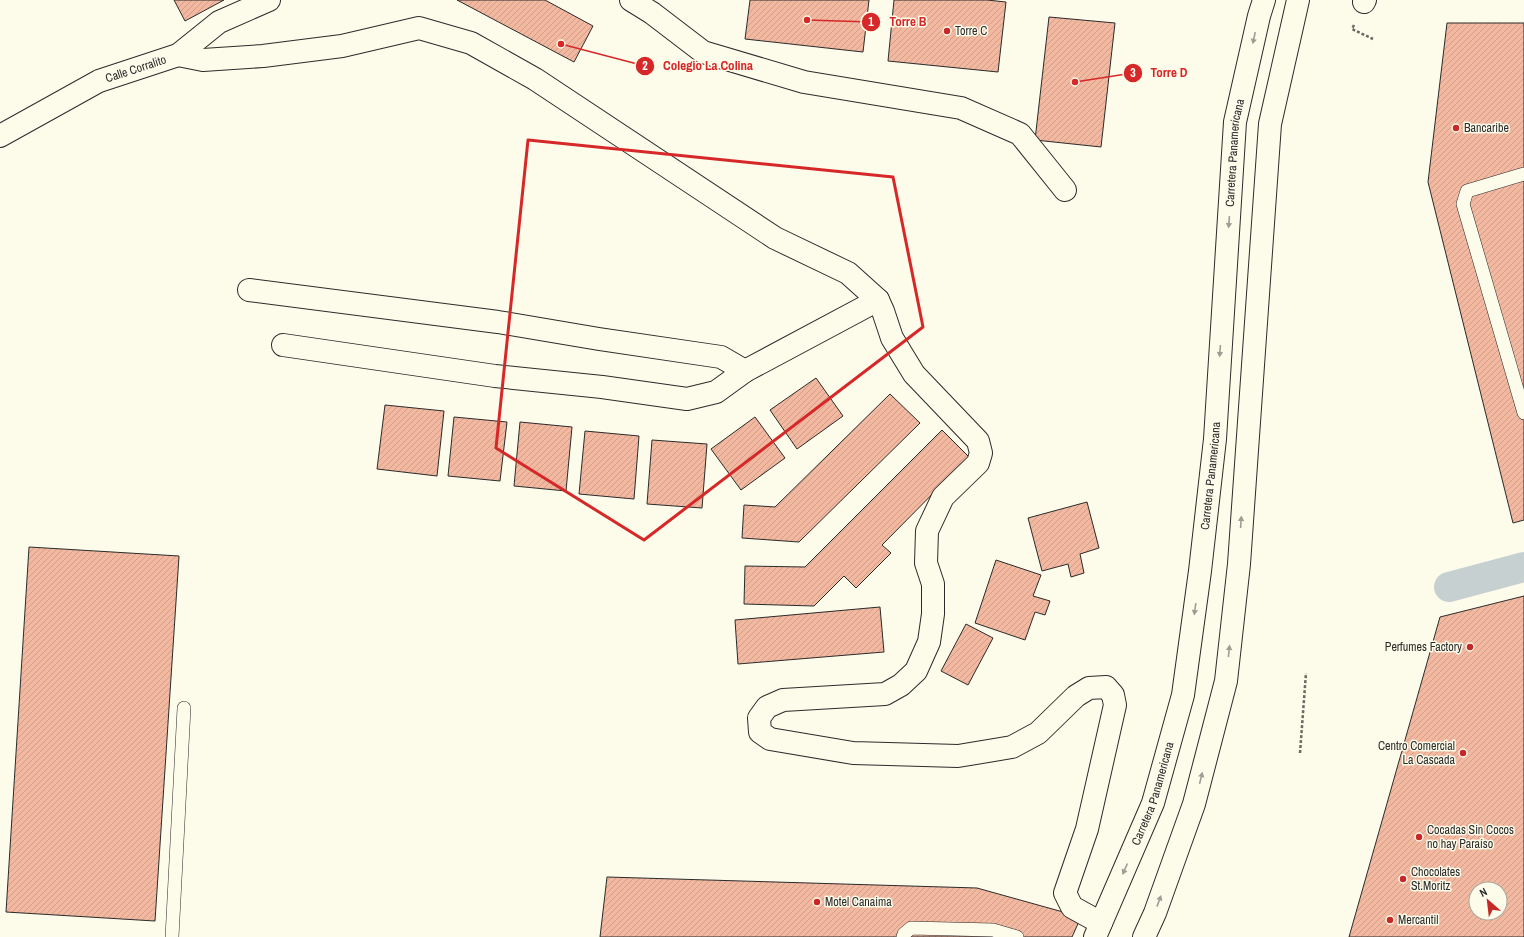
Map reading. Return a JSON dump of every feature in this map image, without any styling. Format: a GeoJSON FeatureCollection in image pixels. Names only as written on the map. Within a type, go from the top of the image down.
{"type":"FeatureCollection","features":[{"type":"Feature","properties":{"kind":"street","name":"Calle Corralito"},"geometry":{"type":"LineString","coordinates":[[0,136],[99,81],[178,55],[219,22],[269,0]]}},
{"type":"Feature","properties":{"kind":"street"},"geometry":{"type":"LineString","coordinates":[[631,0],[652,13],[703,52],[804,82],[961,108],[1020,134],[1065,190]]}},
{"type":"Feature","properties":{"kind":"street"},"geometry":{"type":"LineString","coordinates":[[1144,937],[1155,913],[1194,804],[1226,681],[1238,564],[1270,124],[1298,1]]}},
{"type":"Feature","properties":{"kind":"street","name":"Carretera Panamericana"},"geometry":{"type":"LineString","coordinates":[[1098,930],[1153,803],[1183,695],[1200,571],[1214,439],[1235,122],[1260,5]]}},
{"type":"Feature","properties":{"kind":"street"},"geometry":{"type":"LineString","coordinates":[[178,55],[203,60],[271,55],[342,46],[419,28],[471,43],[535,79],[605,127],[775,238],[848,273],[878,300],[892,338],[914,374],[978,440],[981,453],[978,463],[943,498],[927,531],[926,563],[933,584],[933,614],[930,642],[916,671],[902,685],[885,694],[783,700],[767,707],[759,718],[760,732],[770,739],[853,753],[958,756],[1012,748],[1038,733],[1076,696],[1089,688],[1106,687],[1113,695],[1115,705],[1087,829],[1065,893],[1072,907],[1098,930]]}},
{"type":"Feature","properties":{"kind":"street"},"geometry":{"type":"LineString","coordinates":[[249,290],[498,322],[599,339],[722,357],[745,371]]}},
{"type":"Feature","properties":{"kind":"street"},"geometry":{"type":"LineString","coordinates":[[283,345],[496,376],[687,399],[716,392],[745,371],[878,300]]}},
{"type":"Feature","properties":{"kind":"lane"},"geometry":{"type":"LineString","coordinates":[[1524,174],[1467,191],[1463,204],[1524,413]]}},
{"type":"Feature","properties":{"kind":"lane"},"geometry":{"type":"LineString","coordinates":[[172,937],[184,708]]}},
{"type":"Feature","properties":{"kind":"lane"},"geometry":{"type":"LineString","coordinates":[[903,937],[904,934],[911,928],[994,930],[1017,937]]}},
{"type":"Feature","properties":{"kind":"path"},"geometry":{"type":"LineString","coordinates":[[1300,753],[1306,673]]}},
{"type":"Feature","properties":{"kind":"highlighted area"},"geometry":{"type":"Polygon","coordinates":[[[528,140],[893,177],[923,327],[644,540],[496,448],[528,140]]]}},
{"type":"Feature","properties":{"kind":"building"},"geometry":{"type":"Polygon","coordinates":[[[174,0],[224,0],[185,21],[174,0]]]}},
{"type":"Feature","properties":{"kind":"building"},"geometry":{"type":"Polygon","coordinates":[[[457,0],[545,0],[593,26],[574,62],[457,0]]]}},
{"type":"Feature","properties":{"kind":"building"},"geometry":{"type":"Polygon","coordinates":[[[750,0],[869,0],[863,52],[745,39],[750,0]]]}},
{"type":"Feature","properties":{"kind":"building","name":"Torre C"},"geometry":{"type":"Polygon","coordinates":[[[894,0],[987,0],[1006,2],[998,72],[888,61],[894,0]]]}},
{"type":"Feature","properties":{"kind":"building"},"geometry":{"type":"Polygon","coordinates":[[[1049,17],[1115,23],[1101,147],[1035,140],[1049,17]]]}},
{"type":"Feature","properties":{"kind":"building"},"geometry":{"type":"Polygon","coordinates":[[[1447,23],[1524,23],[1524,520],[1513,523],[1428,182],[1447,23]]]}},
{"type":"Feature","properties":{"kind":"building"},"geometry":{"type":"Polygon","coordinates":[[[816,378],[843,416],[797,449],[770,410],[816,378]]]}},
{"type":"Feature","properties":{"kind":"building"},"geometry":{"type":"Polygon","coordinates":[[[890,394],[920,423],[799,542],[742,538],[744,505],[775,507],[890,394]]]}},
{"type":"Feature","properties":{"kind":"building"},"geometry":{"type":"Polygon","coordinates":[[[385,405],[444,411],[437,476],[377,469],[385,405]]]}},
{"type":"Feature","properties":{"kind":"building"},"geometry":{"type":"Polygon","coordinates":[[[454,417],[507,422],[500,481],[448,476],[454,417]]]}},
{"type":"Feature","properties":{"kind":"building"},"geometry":{"type":"Polygon","coordinates":[[[755,417],[785,458],[741,490],[711,449],[755,417]]]}},
{"type":"Feature","properties":{"kind":"building"},"geometry":{"type":"Polygon","coordinates":[[[520,422],[572,427],[566,491],[514,486],[520,422]]]}},
{"type":"Feature","properties":{"kind":"building"},"geometry":{"type":"Polygon","coordinates":[[[942,430],[969,457],[882,545],[891,553],[856,588],[844,576],[814,606],[744,604],[745,566],[805,567],[942,430]]]}},
{"type":"Feature","properties":{"kind":"building"},"geometry":{"type":"Polygon","coordinates":[[[585,431],[639,436],[634,499],[579,494],[585,431]]]}},
{"type":"Feature","properties":{"kind":"building"},"geometry":{"type":"Polygon","coordinates":[[[652,440],[707,444],[702,508],[647,504],[652,440]]]}},
{"type":"Feature","properties":{"kind":"building"},"geometry":{"type":"Polygon","coordinates":[[[1087,502],[1099,548],[1080,554],[1084,573],[1071,577],[1068,564],[1042,571],[1028,518],[1087,502]]]}},
{"type":"Feature","properties":{"kind":"building"},"geometry":{"type":"Polygon","coordinates":[[[29,547],[179,556],[155,921],[6,912],[29,547]]]}},
{"type":"Feature","properties":{"kind":"building"},"geometry":{"type":"Polygon","coordinates":[[[996,560],[1041,575],[1033,596],[1050,601],[1045,615],[1035,612],[1025,640],[975,623],[996,560]]]}},
{"type":"Feature","properties":{"kind":"building","name":"Centro Comercial La Cascada"},"geometry":{"type":"Polygon","coordinates":[[[1524,596],[1524,937],[1349,937],[1440,617],[1524,596]]]}},
{"type":"Feature","properties":{"kind":"building"},"geometry":{"type":"Polygon","coordinates":[[[880,607],[884,652],[738,664],[735,620],[880,607]]]}},
{"type":"Feature","properties":{"kind":"building"},"geometry":{"type":"Polygon","coordinates":[[[966,624],[993,638],[968,685],[941,671],[966,624]]]}},
{"type":"Feature","properties":{"kind":"building","name":"Motel Canaima"},"geometry":{"type":"Polygon","coordinates":[[[607,877],[977,888],[1081,917],[1072,937],[600,937],[607,877]]]}},
{"type":"Feature","properties":{"kind":"waterway"},"geometry":{"type":"LineString","coordinates":[[1449,587],[1524,567]]}},
{"type":"Feature","properties":{"kind":"place","name":"Torre B"},"geometry":{"type":"Point","coordinates":[807,20]}},
{"type":"Feature","properties":{"kind":"place","name":"Torre C"},"geometry":{"type":"Point","coordinates":[947,31]}},
{"type":"Feature","properties":{"kind":"place","name":"Colegio La Colina"},"geometry":{"type":"Point","coordinates":[561,44]}},
{"type":"Feature","properties":{"kind":"place","name":"Torre D"},"geometry":{"type":"Point","coordinates":[1075,82]}},
{"type":"Feature","properties":{"kind":"place","name":"Bancaribe"},"geometry":{"type":"Point","coordinates":[1456,128]}},
{"type":"Feature","properties":{"kind":"place","name":"Perfumes Factory"},"geometry":{"type":"Point","coordinates":[1470,647]}},
{"type":"Feature","properties":{"kind":"place","name":"Centro Comercial La Cascada"},"geometry":{"type":"Point","coordinates":[1463,753]}},
{"type":"Feature","properties":{"kind":"place","name":"Cocadas Sin Cocos no hay Paraíso"},"geometry":{"type":"Point","coordinates":[1419,837]}},
{"type":"Feature","properties":{"kind":"place","name":"Chocolates St.Moritz"},"geometry":{"type":"Point","coordinates":[1403,879]}},
{"type":"Feature","properties":{"kind":"place","name":"Motel Canaima"},"geometry":{"type":"Point","coordinates":[817,902]}},
{"type":"Feature","properties":{"kind":"place","name":"Mercantil"},"geometry":{"type":"Point","coordinates":[1390,920]}}]}
